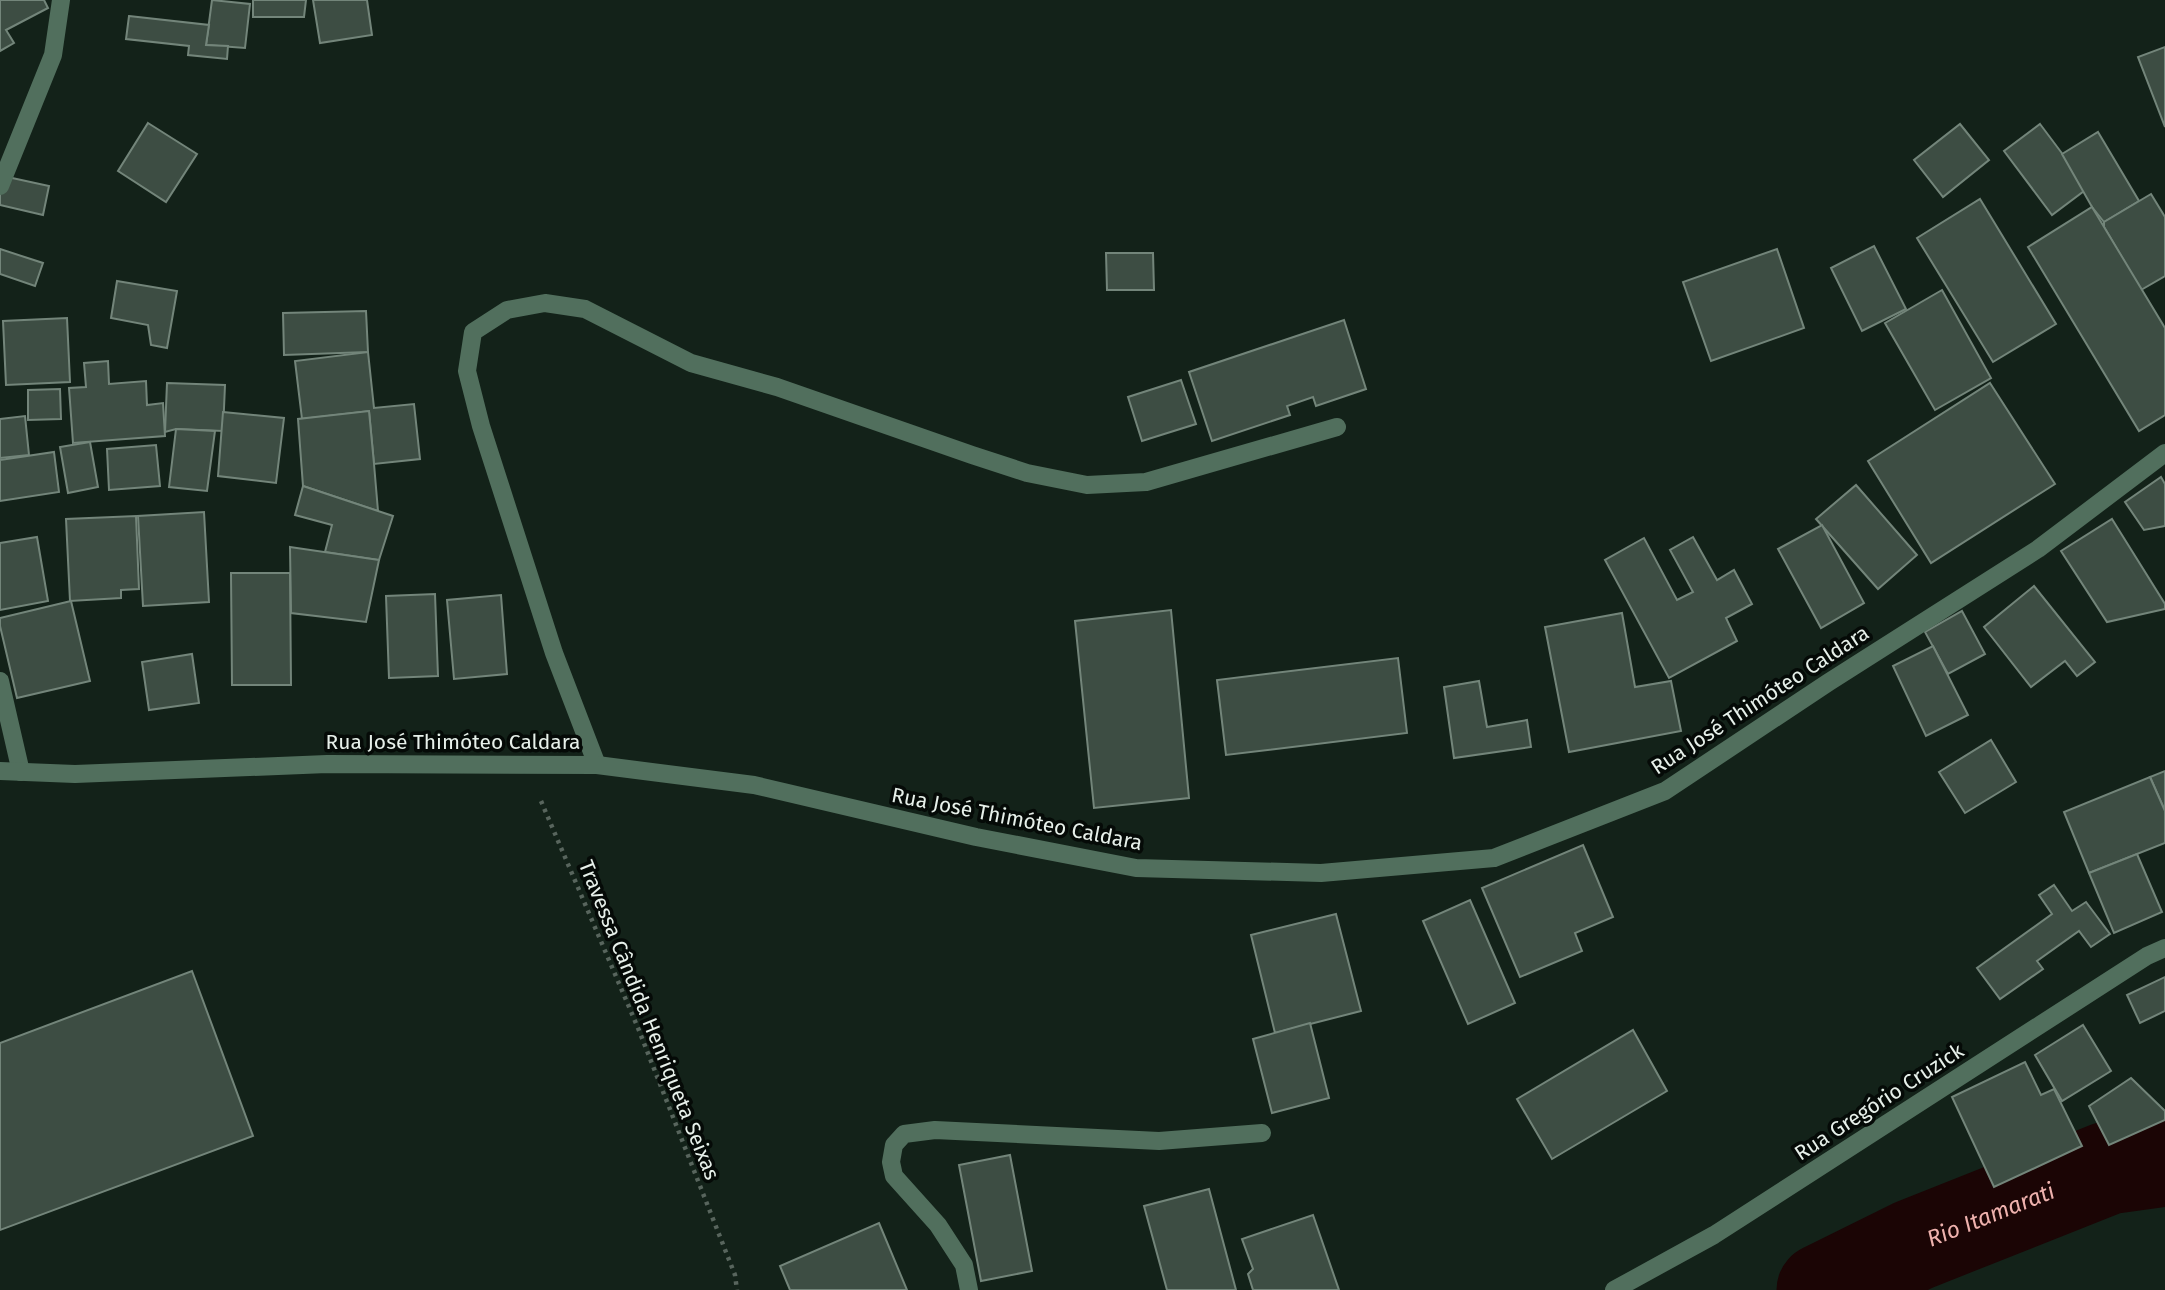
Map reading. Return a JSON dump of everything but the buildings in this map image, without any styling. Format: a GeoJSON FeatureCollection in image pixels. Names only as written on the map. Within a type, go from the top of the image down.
{"type":"FeatureCollection","features":[{"type":"Feature","properties":{"kind":"street"},"geometry":{"type":"LineString","coordinates":[[0,186],[53,55],[61,0]]}},
{"type":"Feature","properties":{"kind":"street"},"geometry":{"type":"LineString","coordinates":[[597,765],[554,653],[481,426],[467,371],[473,332],[507,310],[545,303],[586,309],[691,363],[777,387],[1027,473],[1087,485],[1146,482],[1337,428]]}},
{"type":"Feature","properties":{"kind":"street","name":"Rua José Thimóteo Caldara"},"geometry":{"type":"LineString","coordinates":[[0,771],[75,774],[327,764],[597,765],[754,785],[976,837],[1136,868],[1321,873],[1494,858],[1665,791],[1829,682],[2038,549],[2165,453]]}},
{"type":"Feature","properties":{"kind":"street"},"geometry":{"type":"LineString","coordinates":[[0,681],[21,772]]}},
{"type":"Feature","properties":{"kind":"street","name":"Rua Gregório Cruzick"},"geometry":{"type":"LineString","coordinates":[[1614,1290],[1714,1235],[2147,956],[2165,948]]}},
{"type":"Feature","properties":{"kind":"street"},"geometry":{"type":"LineString","coordinates":[[969,1290],[964,1265],[938,1225],[894,1176],[891,1162],[894,1145],[904,1134],[935,1129],[1159,1141],[1262,1133]]}},
{"type":"Feature","properties":{"kind":"path","name":"Travessa Cândida Henriqueta Seixas"},"geometry":{"type":"LineString","coordinates":[[525,765],[638,1028],[736,1275],[737,1290]]}},
{"type":"Feature","properties":{"kind":"waterway","name":"Rio Itamarati"},"geometry":{"type":"LineString","coordinates":[[1823,1290],[1914,1245],[2108,1168],[2165,1160]]}}]}
